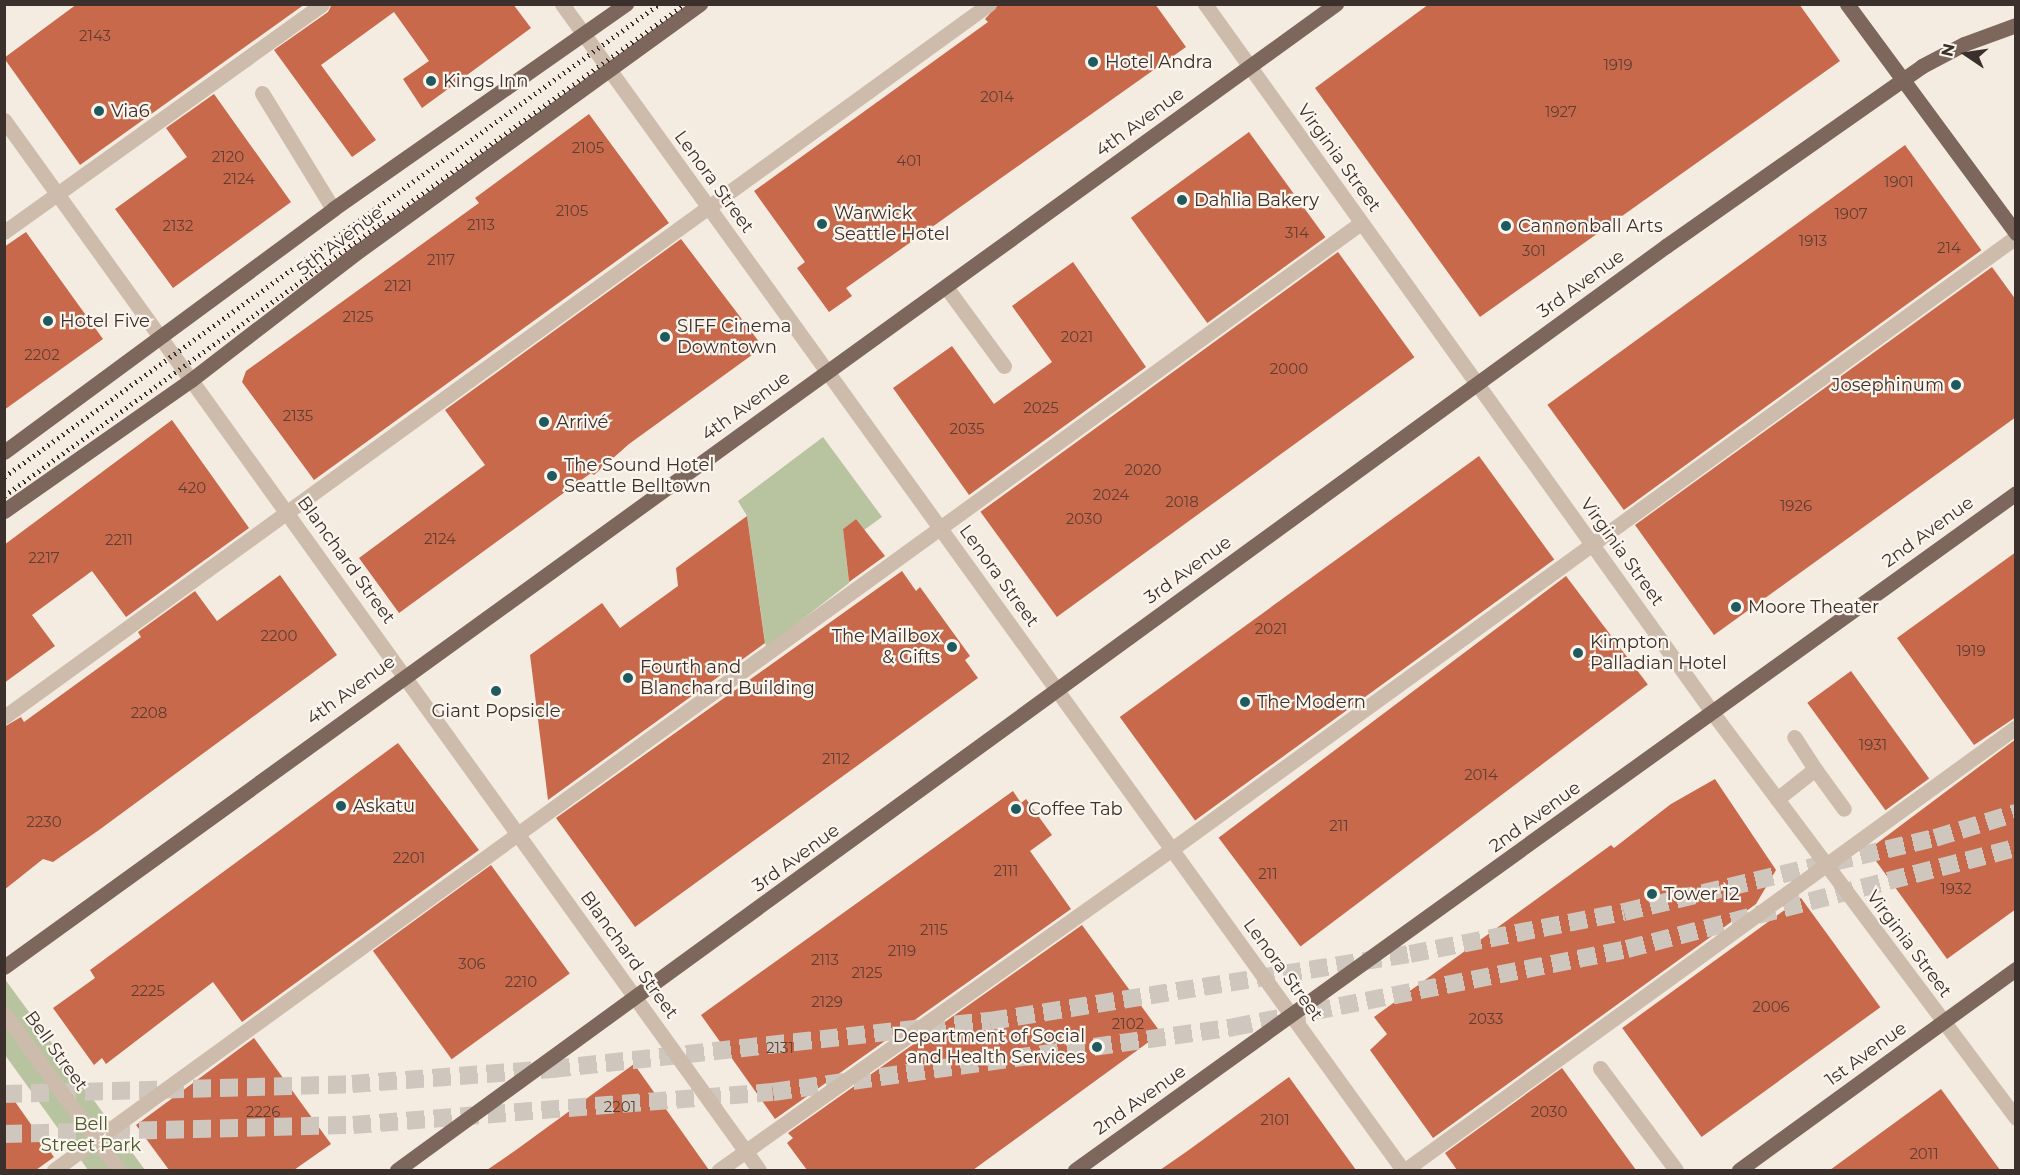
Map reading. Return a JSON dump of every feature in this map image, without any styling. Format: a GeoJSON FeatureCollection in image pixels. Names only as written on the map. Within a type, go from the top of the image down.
{"type":"FeatureCollection","features":[{"type":"Feature","properties":{"kind":"main road","name":"5th Avenue"},"geometry":{"type":"LineString","coordinates":[[4,452],[333,209],[626,4]]}},
{"type":"Feature","properties":{"kind":"main road","name":"5th Avenue"},"geometry":{"type":"LineString","coordinates":[[4,511],[191,380],[360,250],[700,4]]}},
{"type":"Feature","properties":{"kind":"main road","name":"4th Avenue"},"geometry":{"type":"LineString","coordinates":[[4,967],[404,675],[1336,4]]}},
{"type":"Feature","properties":{"kind":"main road"},"geometry":{"type":"LineString","coordinates":[[1847,4],[2016,235]]}},
{"type":"Feature","properties":{"kind":"main road","name":"3rd Avenue"},"geometry":{"type":"LineString","coordinates":[[397,1170],[637,999],[1056,689],[1477,384],[1903,80],[1943,53],[2016,25]]}},
{"type":"Feature","properties":{"kind":"main road","name":"2nd Avenue"},"geometry":{"type":"LineString","coordinates":[[1075,1170],[1292,1017],[2016,494]]}},
{"type":"Feature","properties":{"kind":"main road","name":"1st Avenue"},"geometry":{"type":"LineString","coordinates":[[1739,1170],[2016,969]]}},
{"type":"Feature","properties":{"kind":"street"},"geometry":{"type":"LineString","coordinates":[[4,231],[322,4]]}},
{"type":"Feature","properties":{"kind":"street","name":"Lenora Street"},"geometry":{"type":"LineString","coordinates":[[562,4],[1404,1170]]}},
{"type":"Feature","properties":{"kind":"street"},"geometry":{"type":"LineString","coordinates":[[4,717],[289,514],[989,4]]}},
{"type":"Feature","properties":{"kind":"street","name":"Virginia Street"},"geometry":{"type":"LineString","coordinates":[[1205,4],[1712,712],[2016,1118]]}},
{"type":"Feature","properties":{"kind":"street"},"geometry":{"type":"LineString","coordinates":[[262,93],[333,209]]}},
{"type":"Feature","properties":{"kind":"street","name":"Blanchard Street"},"geometry":{"type":"LineString","coordinates":[[4,120],[759,1170]]}},
{"type":"Feature","properties":{"kind":"street"},"geometry":{"type":"LineString","coordinates":[[54,1170],[1361,223]]}},
{"type":"Feature","properties":{"kind":"street"},"geometry":{"type":"LineString","coordinates":[[718,1170],[1172,849],[2016,235]]}},
{"type":"Feature","properties":{"kind":"street"},"geometry":{"type":"LineString","coordinates":[[946,287],[1004,366]]}},
{"type":"Feature","properties":{"kind":"street"},"geometry":{"type":"LineString","coordinates":[[1404,1170],[2016,727]]}},
{"type":"Feature","properties":{"kind":"street"},"geometry":{"type":"LineString","coordinates":[[1794,737],[1844,809]]}},
{"type":"Feature","properties":{"kind":"street"},"geometry":{"type":"LineString","coordinates":[[1777,799],[1815,769]]}},
{"type":"Feature","properties":{"kind":"street","name":"Bell Street"},"geometry":{"type":"LineString","coordinates":[[4,1013],[118,1170]]}},
{"type":"Feature","properties":{"kind":"street"},"geometry":{"type":"LineString","coordinates":[[1600,1068],[1676,1170]]}},
{"type":"Feature","properties":{"kind":"green space"},"geometry":{"type":"Polygon","coordinates":[[[823,437],[882,517],[864,530],[856,519],[843,529],[849,583],[766,648],[747,516],[738,501],[823,437]]]}},
{"type":"Feature","properties":{"kind":"green space","name":"Bell Street Park"},"geometry":{"type":"Polygon","coordinates":[[[4,978],[145,1170],[88,1170],[5,1055],[4,978]]]}},
{"type":"Feature","properties":{"kind":"building","name":"Via6"},"geometry":{"type":"Polygon","coordinates":[[[77,4],[305,4],[80,165],[4,58],[77,4]]]}},
{"type":"Feature","properties":{"kind":"building","name":"Kings Inn"},"geometry":{"type":"Polygon","coordinates":[[[332,4],[513,4],[531,28],[422,108],[403,79],[429,61],[394,12],[321,65],[376,140],[352,157],[274,50],[328,12],[332,4]]]}},
{"type":"Feature","properties":{"kind":"building"},"geometry":{"type":"Polygon","coordinates":[[[999,4],[1155,4],[1186,47],[846,288],[852,296],[829,312],[797,268],[805,262],[754,191],[988,22],[985,19],[999,4]]]}},
{"type":"Feature","properties":{"kind":"building"},"geometry":{"type":"Polygon","coordinates":[[[1429,4],[1799,4],[1840,61],[1480,317],[1315,88],[1429,4]]]}},
{"type":"Feature","properties":{"kind":"building"},"geometry":{"type":"Polygon","coordinates":[[[214,94],[291,202],[173,288],[115,209],[187,157],[166,128],[214,94]]]}},
{"type":"Feature","properties":{"kind":"building"},"geometry":{"type":"Polygon","coordinates":[[[589,114],[669,223],[314,480],[242,382],[246,371],[479,203],[475,198],[589,114]]]}},
{"type":"Feature","properties":{"kind":"building"},"geometry":{"type":"Polygon","coordinates":[[[1249,132],[1325,237],[1207,323],[1131,218],[1249,132]]]}},
{"type":"Feature","properties":{"kind":"building"},"geometry":{"type":"Polygon","coordinates":[[[1905,145],[1981,250],[1624,510],[1547,405],[1905,145]]]}},
{"type":"Feature","properties":{"kind":"building","name":"Hotel Five"},"geometry":{"type":"Polygon","coordinates":[[[26,232],[103,339],[4,410],[4,247],[26,232]]]}},
{"type":"Feature","properties":{"kind":"building"},"geometry":{"type":"Polygon","coordinates":[[[681,239],[763,347],[629,444],[594,475],[591,473],[399,613],[359,558],[485,465],[445,410],[681,239]]]}},
{"type":"Feature","properties":{"kind":"building"},"geometry":{"type":"Polygon","coordinates":[[[1338,252],[1414,357],[1057,617],[980,512],[1338,252]]]}},
{"type":"Feature","properties":{"kind":"building"},"geometry":{"type":"Polygon","coordinates":[[[1073,262],[1146,367],[969,495],[893,388],[952,346],[994,404],[1052,362],[1012,306],[1073,262]]]}},
{"type":"Feature","properties":{"kind":"building"},"geometry":{"type":"Polygon","coordinates":[[[1992,267],[2016,300],[2016,417],[1714,635],[1635,525],[1992,267]]]}},
{"type":"Feature","properties":{"kind":"building"},"geometry":{"type":"Polygon","coordinates":[[[172,420],[249,528],[126,617],[92,571],[32,615],[55,646],[4,683],[4,545],[172,420]]]}},
{"type":"Feature","properties":{"kind":"building"},"geometry":{"type":"Polygon","coordinates":[[[1479,456],[1554,560],[1195,821],[1120,717],[1479,456]]]}},
{"type":"Feature","properties":{"kind":"building","name":"Fourth and Blanchard Building"},"geometry":{"type":"Polygon","coordinates":[[[747,516],[765,643],[548,800],[530,655],[602,603],[620,628],[678,586],[676,568],[747,516]]]}},
{"type":"Feature","properties":{"kind":"building"},"geometry":{"type":"Polygon","coordinates":[[[856,519],[885,556],[849,582],[843,529],[856,519]]]}},
{"type":"Feature","properties":{"kind":"building"},"geometry":{"type":"Polygon","coordinates":[[[2016,552],[2016,717],[1974,745],[1897,638],[2016,552]]]}},
{"type":"Feature","properties":{"kind":"building"},"geometry":{"type":"Polygon","coordinates":[[[902,571],[916,591],[920,587],[970,656],[965,660],[978,678],[635,927],[556,818],[902,571]]]}},
{"type":"Feature","properties":{"kind":"building"},"geometry":{"type":"Polygon","coordinates":[[[280,575],[337,655],[99,830],[53,862],[43,859],[4,890],[4,727],[21,717],[24,722],[141,637],[138,632],[195,591],[217,621],[280,575]]]}},
{"type":"Feature","properties":{"kind":"building"},"geometry":{"type":"Polygon","coordinates":[[[1566,576],[1648,685],[1300,946],[1219,838],[1566,576]]]}},
{"type":"Feature","properties":{"kind":"building"},"geometry":{"type":"Polygon","coordinates":[[[1851,671],[1929,779],[1885,810],[1807,703],[1851,671]]]}},
{"type":"Feature","properties":{"kind":"building"},"geometry":{"type":"Polygon","coordinates":[[[2016,739],[2016,909],[1947,959],[1868,850],[2016,739]]]}},
{"type":"Feature","properties":{"kind":"building"},"geometry":{"type":"Polygon","coordinates":[[[398,743],[479,850],[242,1022],[213,982],[106,1064],[102,1058],[94,1065],[53,1008],[95,978],[90,970],[398,743]]]}},
{"type":"Feature","properties":{"kind":"building"},"geometry":{"type":"Polygon","coordinates":[[[1715,779],[1776,870],[1756,904],[1433,1138],[1370,1050],[1387,1034],[1374,1017],[1611,845],[1614,848],[1671,804],[1715,779]]]}},
{"type":"Feature","properties":{"kind":"building"},"geometry":{"type":"Polygon","coordinates":[[[1013,791],[1021,803],[1026,799],[1052,835],[1030,851],[1071,909],[775,1119],[701,1015],[1013,791]]]}},
{"type":"Feature","properties":{"kind":"building"},"geometry":{"type":"Polygon","coordinates":[[[491,865],[570,973],[452,1059],[373,951],[491,865]]]}},
{"type":"Feature","properties":{"kind":"building"},"geometry":{"type":"Polygon","coordinates":[[[1801,898],[1880,1007],[1702,1137],[1622,1028],[1801,898]]]}},
{"type":"Feature","properties":{"kind":"building"},"geometry":{"type":"Polygon","coordinates":[[[1082,925],[1161,1033],[973,1170],[807,1170],[787,1143],[793,1138],[788,1133],[1082,925]]]}},
{"type":"Feature","properties":{"kind":"building"},"geometry":{"type":"Polygon","coordinates":[[[254,1038],[331,1144],[294,1170],[169,1170],[136,1125],[254,1038]]]}},
{"type":"Feature","properties":{"kind":"building"},"geometry":{"type":"Polygon","coordinates":[[[634,1064],[709,1170],[487,1170],[516,1150],[634,1064]]]}},
{"type":"Feature","properties":{"kind":"building"},"geometry":{"type":"Polygon","coordinates":[[[1562,1068],[1636,1170],[1457,1170],[1445,1153],[1562,1068]]]}},
{"type":"Feature","properties":{"kind":"building"},"geometry":{"type":"Polygon","coordinates":[[[1289,1077],[1356,1170],[1160,1170],[1186,1152],[1289,1077]]]}},
{"type":"Feature","properties":{"kind":"building"},"geometry":{"type":"Polygon","coordinates":[[[4,1086],[54,1157],[36,1170],[4,1170],[4,1086]]]}},
{"type":"Feature","properties":{"kind":"building"},"geometry":{"type":"Polygon","coordinates":[[[1941,1089],[2000,1170],[1830,1170],[1941,1089]]]}},
{"type":"Feature","properties":{"kind":"tunnel"},"geometry":{"type":"LineString","coordinates":[[4,1094],[352,1084],[552,1069],[990,1021],[1410,954],[1624,912],[1935,838],[2016,813]]}},
{"type":"Feature","properties":{"kind":"tunnel"},"geometry":{"type":"LineString","coordinates":[[4,1134],[353,1125],[773,1092],[1234,1027],[1627,949],[2016,848]]}},
{"type":"Feature","properties":{"kind":"railway"},"geometry":{"type":"LineString","coordinates":[[4,477],[659,4]]}},
{"type":"Feature","properties":{"kind":"railway"},"geometry":{"type":"LineString","coordinates":[[4,496],[685,4]]}},
{"type":"Feature","properties":{"kind":"place","name":"Hotel Andra"},"geometry":{"type":"Point","coordinates":[1093,62]}},
{"type":"Feature","properties":{"kind":"place","name":"Kings Inn"},"geometry":{"type":"Point","coordinates":[431,81]}},
{"type":"Feature","properties":{"kind":"place","name":"Via6"},"geometry":{"type":"Point","coordinates":[99,111]}},
{"type":"Feature","properties":{"kind":"place","name":"Dahlia Bakery"},"geometry":{"type":"Point","coordinates":[1182,200]}},
{"type":"Feature","properties":{"kind":"place","name":"Warwick Seattle Hotel"},"geometry":{"type":"Point","coordinates":[822,224]}},
{"type":"Feature","properties":{"kind":"place","name":"Cannonball Arts"},"geometry":{"type":"Point","coordinates":[1506,226]}},
{"type":"Feature","properties":{"kind":"place","name":"Hotel Five"},"geometry":{"type":"Point","coordinates":[48,321]}},
{"type":"Feature","properties":{"kind":"place","name":"SIFF Cinema Downtown"},"geometry":{"type":"Point","coordinates":[665,337]}},
{"type":"Feature","properties":{"kind":"place","name":"Josephinum"},"geometry":{"type":"Point","coordinates":[1956,385]}},
{"type":"Feature","properties":{"kind":"place","name":"Arrivé"},"geometry":{"type":"Point","coordinates":[544,422]}},
{"type":"Feature","properties":{"kind":"place","name":"The Sound Hotel Seattle Belltown"},"geometry":{"type":"Point","coordinates":[552,476]}},
{"type":"Feature","properties":{"kind":"place","name":"Moore Theater"},"geometry":{"type":"Point","coordinates":[1736,607]}},
{"type":"Feature","properties":{"kind":"place","name":"The Mailbox & Gifts"},"geometry":{"type":"Point","coordinates":[952,647]}},
{"type":"Feature","properties":{"kind":"place","name":"Kimpton Palladian Hotel"},"geometry":{"type":"Point","coordinates":[1578,653]}},
{"type":"Feature","properties":{"kind":"place","name":"Fourth and Blanchard Building"},"geometry":{"type":"Point","coordinates":[628,678]}},
{"type":"Feature","properties":{"kind":"place","name":"Giant Popsicle"},"geometry":{"type":"Point","coordinates":[496,691]}},
{"type":"Feature","properties":{"kind":"place","name":"The Modern"},"geometry":{"type":"Point","coordinates":[1245,702]}},
{"type":"Feature","properties":{"kind":"place","name":"Askatu"},"geometry":{"type":"Point","coordinates":[341,806]}},
{"type":"Feature","properties":{"kind":"place","name":"Coffee Tab"},"geometry":{"type":"Point","coordinates":[1016,809]}},
{"type":"Feature","properties":{"kind":"place","name":"Tower 12"},"geometry":{"type":"Point","coordinates":[1652,894]}},
{"type":"Feature","properties":{"kind":"place","name":"Department of Social and Health Services"},"geometry":{"type":"Point","coordinates":[1097,1047]}}]}
